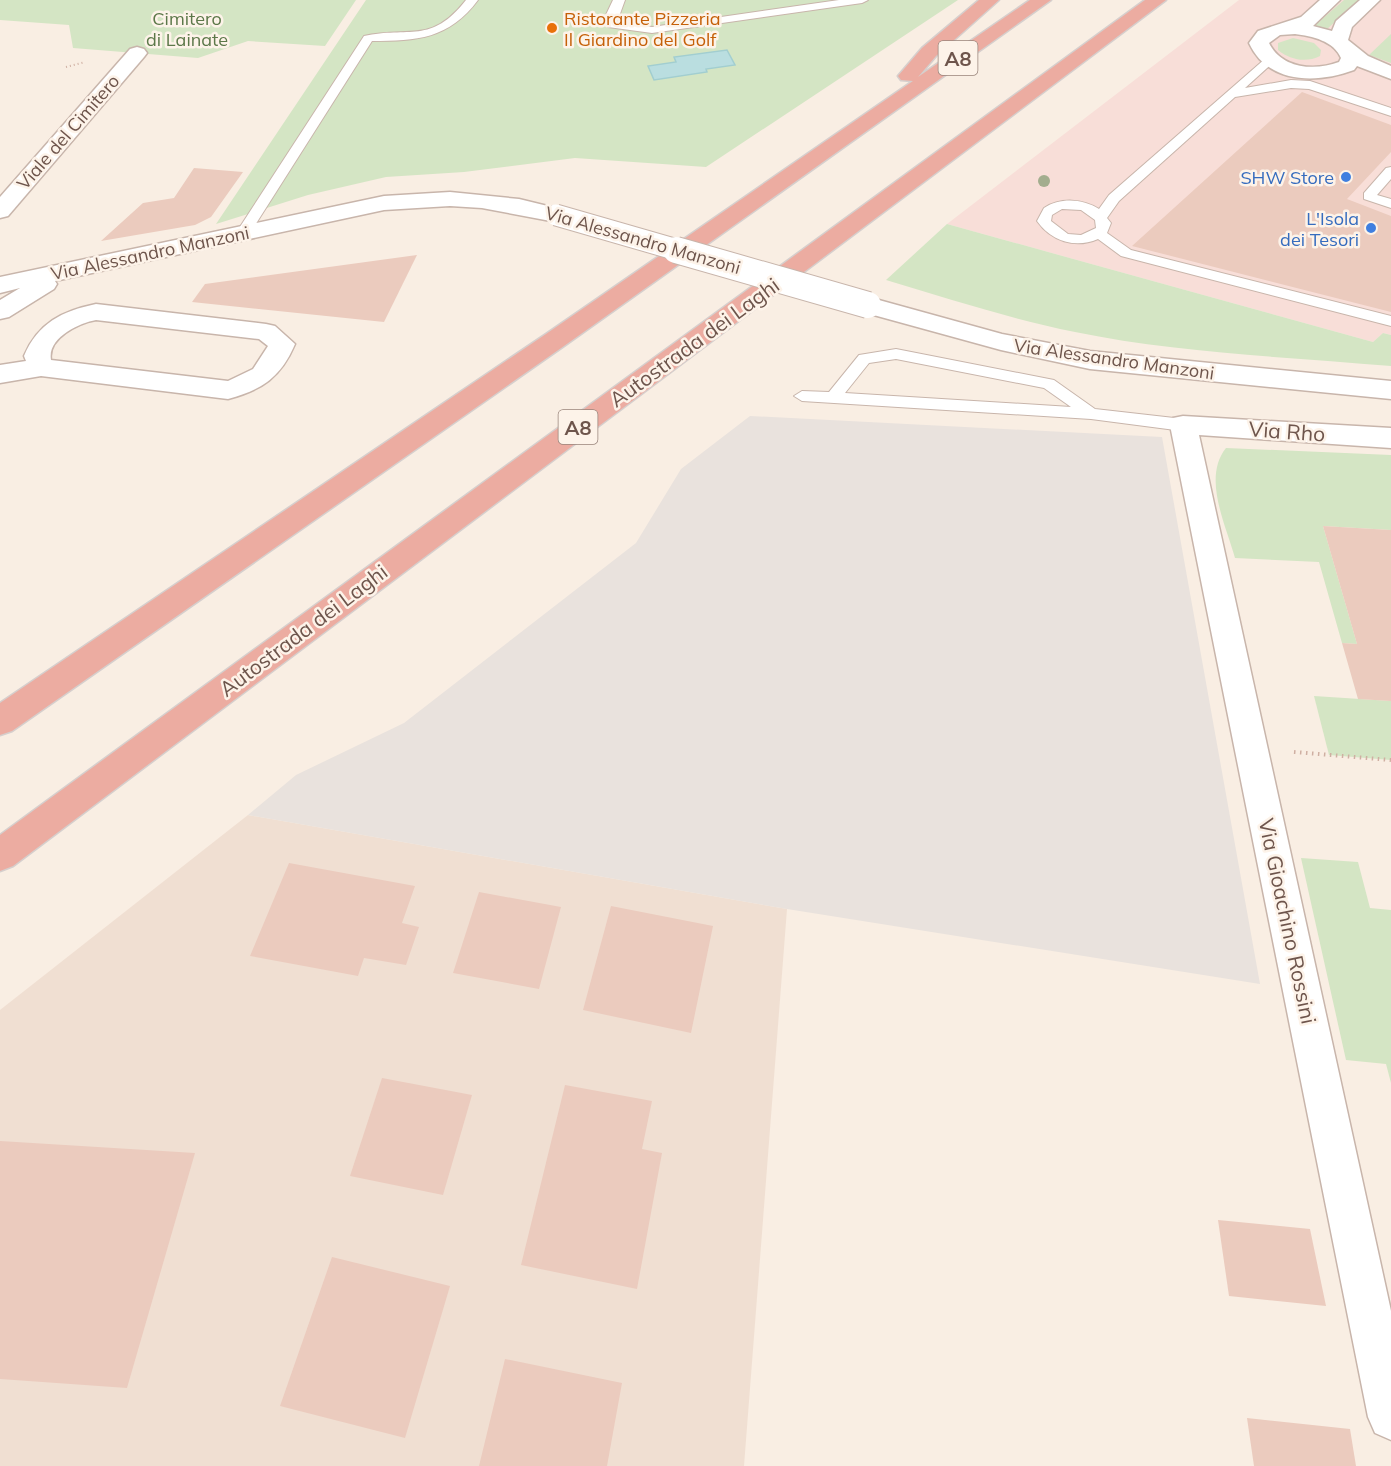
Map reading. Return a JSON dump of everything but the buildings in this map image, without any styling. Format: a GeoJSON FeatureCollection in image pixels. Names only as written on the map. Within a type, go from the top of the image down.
{"type":"FeatureCollection","features":[{"type":"Feature","properties":{"kind":"highway"},"geometry":{"type":"LineString","coordinates":[[874,117],[929,52],[990,0]]}},
{"type":"Feature","properties":{"kind":"highway","name":"A8"},"geometry":{"type":"LineString","coordinates":[[0,721],[555,340],[1042,0]]}},
{"type":"Feature","properties":{"kind":"highway","name":"Autostrada dei Laghi"},"geometry":{"type":"LineString","coordinates":[[0,855],[1157,0]]}},
{"type":"Feature","properties":{"kind":"street"},"geometry":{"type":"LineString","coordinates":[[1332,0],[1308,21],[1263,36],[1259,43],[1261,52],[1270,60],[1293,70],[1347,77],[1391,93]]}},
{"type":"Feature","properties":{"kind":"street"},"geometry":{"type":"LineString","coordinates":[[1320,73],[1347,66],[1351,58],[1342,45],[1343,25],[1371,0]]}},
{"type":"Feature","properties":{"kind":"street"},"geometry":{"type":"LineString","coordinates":[[1289,29],[1323,34],[1368,65],[1391,73]]}},
{"type":"Feature","properties":{"kind":"street","name":"Viale del Cimitero"},"geometry":{"type":"LineString","coordinates":[[0,211],[137,52]]}},
{"type":"Feature","properties":{"kind":"street","name":"Via Alessandro Manzoni"},"geometry":{"type":"LineString","coordinates":[[0,285],[75,271],[342,211],[416,200],[482,201],[519,206],[556,215],[1001,342],[1090,360],[1391,390]]}},
{"type":"Feature","properties":{"kind":"street"},"geometry":{"type":"LineString","coordinates":[[0,311],[42,286],[75,271]]}},
{"type":"Feature","properties":{"kind":"street"},"geometry":{"type":"LineString","coordinates":[[0,374],[41,368],[228,390],[246,386],[260,379],[276,361],[282,344],[266,332],[96,312],[71,318],[51,332],[38,356],[41,368]]}},
{"type":"Feature","properties":{"kind":"street","name":"Via Rho"},"geometry":{"type":"LineString","coordinates":[[1183,425],[1391,438]]}},
{"type":"Feature","properties":{"kind":"street","name":"Via Gioachino Rossini"},"geometry":{"type":"LineString","coordinates":[[1183,425],[1390,1411]]}},
{"type":"Feature","properties":{"kind":"lane"},"geometry":{"type":"LineString","coordinates":[[243,233],[368,38],[407,38],[446,28],[462,15],[472,0]]}},
{"type":"Feature","properties":{"kind":"lane"},"geometry":{"type":"LineString","coordinates":[[619,0],[610,19],[612,25],[652,30],[861,0]]}},
{"type":"Feature","properties":{"kind":"lane"},"geometry":{"type":"LineString","coordinates":[[1101,217],[1114,198],[1270,60]]}},
{"type":"Feature","properties":{"kind":"lane"},"geometry":{"type":"LineString","coordinates":[[1232,94],[1291,84],[1310,85],[1391,112]]}},
{"type":"Feature","properties":{"kind":"lane"},"geometry":{"type":"LineString","coordinates":[[1391,171],[1369,196],[1391,204]]}},
{"type":"Feature","properties":{"kind":"lane"},"geometry":{"type":"LineString","coordinates":[[1078,205],[1101,217],[1104,223],[1099,234],[1092,238],[1072,239],[1053,232],[1047,227],[1044,221],[1047,211],[1060,205],[1078,205],[1114,198]]}},
{"type":"Feature","properties":{"kind":"lane"},"geometry":{"type":"LineString","coordinates":[[1099,234],[1126,253],[1391,321]]}},
{"type":"Feature","properties":{"kind":"lane"},"geometry":{"type":"LineString","coordinates":[[833,398],[864,359],[896,354],[1049,384],[1091,414]]}},
{"type":"Feature","properties":{"kind":"lane"},"geometry":{"type":"LineString","coordinates":[[802,396],[1091,414],[1183,425]]}},
{"type":"Feature","properties":{"kind":"path"},"geometry":{"type":"LineString","coordinates":[[1251,749],[1391,760]]}},
{"type":"Feature","properties":{"kind":"shaded area"},"geometry":{"type":"Polygon","coordinates":[[[1239,0],[1391,0],[1391,335],[1383,333],[1373,342],[947,224],[1239,0]]]}},
{"type":"Feature","properties":{"kind":"shaded area"},"geometry":{"type":"Polygon","coordinates":[[[750,416],[1162,437],[1260,984],[787,909],[248,815],[296,775],[404,723],[636,543],[681,469],[750,416]]]}},
{"type":"Feature","properties":{"kind":"shaded area"},"geometry":{"type":"Polygon","coordinates":[[[248,815],[787,909],[744,1466],[0,1466],[0,1010],[248,815]]]}},
{"type":"Feature","properties":{"kind":"green space","name":"Cimitero di Lainate"},"geometry":{"type":"Polygon","coordinates":[[[0,0],[356,0],[325,46],[248,41],[198,58],[73,48],[69,25],[0,20],[0,0]]]}},
{"type":"Feature","properties":{"kind":"green space"},"geometry":{"type":"Polygon","coordinates":[[[366,0],[958,0],[706,167],[575,158],[464,172],[386,177],[308,195],[216,224],[366,0]]]}},
{"type":"Feature","properties":{"kind":"green space"},"geometry":{"type":"Polygon","coordinates":[[[1344,0],[1359,0],[1326,30],[1314,26],[1344,0]]]}},
{"type":"Feature","properties":{"kind":"green space"},"geometry":{"type":"Polygon","coordinates":[[[1391,34],[1391,63],[1369,55],[1391,34]]]}},
{"type":"Feature","properties":{"kind":"green space"},"geometry":{"type":"Polygon","coordinates":[[[1293,38],[1314,43],[1321,50],[1320,56],[1298,59],[1278,50],[1278,43],[1293,38]]]}},
{"type":"Feature","properties":{"kind":"green space"},"geometry":{"type":"Polygon","coordinates":[[[947,224],[1373,342],[1383,333],[1391,335],[1391,366],[1232,354],[1113,339],[1027,321],[886,280],[947,224]]]}},
{"type":"Feature","properties":{"kind":"green space"},"geometry":{"type":"Polygon","coordinates":[[[1226,448],[1391,455],[1391,530],[1323,526],[1357,644],[1342,643],[1319,562],[1235,558],[1222,517],[1216,487],[1219,460],[1226,448]]]}},
{"type":"Feature","properties":{"kind":"green space"},"geometry":{"type":"Polygon","coordinates":[[[1314,696],[1391,701],[1391,760],[1329,755],[1314,696]]]}},
{"type":"Feature","properties":{"kind":"green space"},"geometry":{"type":"Polygon","coordinates":[[[1301,858],[1358,862],[1370,908],[1391,910],[1391,1083],[1386,1064],[1346,1060],[1301,858]]]}},
{"type":"Feature","properties":{"kind":"water"},"geometry":{"type":"Polygon","coordinates":[[[727,50],[735,65],[706,69],[707,72],[654,80],[648,66],[676,62],[674,57],[727,50]]]}},
{"type":"Feature","properties":{"kind":"place","name":"Ristorante Pizzeria Il Giardino del Golf"},"geometry":{"type":"Point","coordinates":[552,28]}},
{"type":"Feature","properties":{"kind":"place","name":"SHW Store"},"geometry":{"type":"Point","coordinates":[1346,177]}},
{"type":"Feature","properties":{"kind":"place","name":"L'Isola dei Tesori"},"geometry":{"type":"Point","coordinates":[1371,228]}}]}
